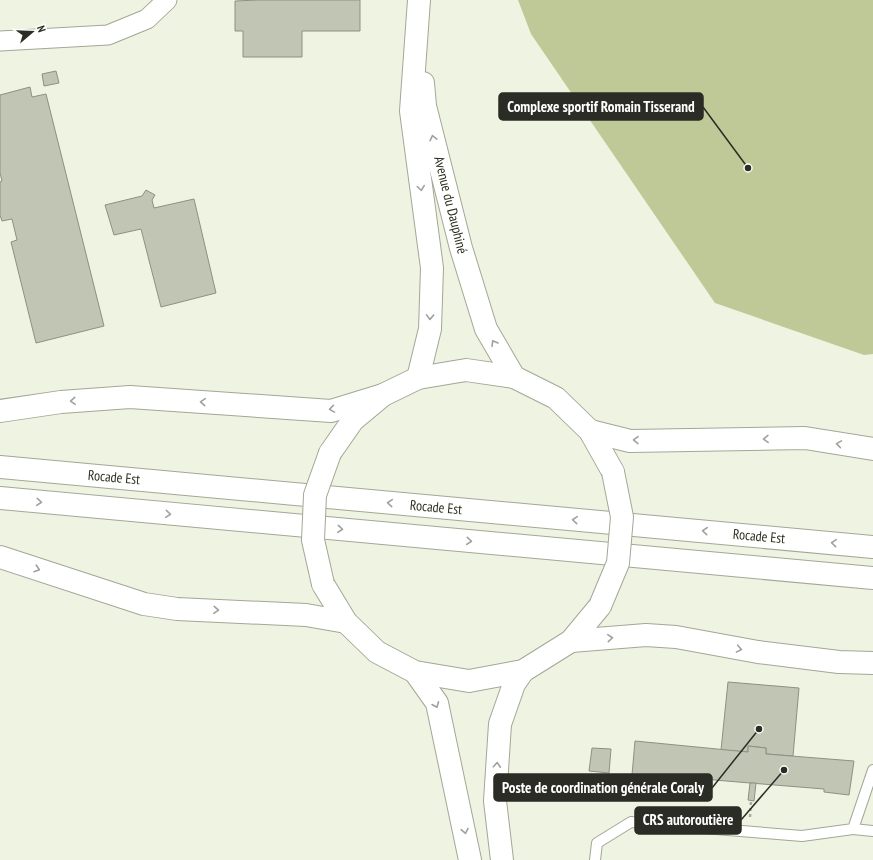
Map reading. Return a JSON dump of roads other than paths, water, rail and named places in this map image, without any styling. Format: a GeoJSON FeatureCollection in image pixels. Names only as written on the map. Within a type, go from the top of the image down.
{"type":"FeatureCollection","features":[{"type":"Feature","properties":{"kind":"main road","name":"Avenue du Dauphiné"},"geometry":{"type":"LineString","coordinates":[[418,378],[430,330],[432,268],[411,111],[419,0]]}},
{"type":"Feature","properties":{"kind":"main road","name":"Avenue du Dauphiné"},"geometry":{"type":"LineString","coordinates":[[417,24],[425,106],[461,248],[486,329],[514,377]]}},
{"type":"Feature","properties":{"kind":"main road"},"geometry":{"type":"LineString","coordinates":[[0,411],[61,402],[130,397],[331,411],[383,395],[418,378],[466,370],[514,377],[556,398],[590,431],[613,472],[622,517],[618,563],[600,606],[571,641],[523,671],[469,681],[415,672],[377,652],[346,622],[323,584],[313,540],[315,495],[330,453],[352,420],[383,395]]}},
{"type":"Feature","properties":{"kind":"main road"},"geometry":{"type":"LineString","coordinates":[[590,431],[630,440],[805,438],[873,449]]}},
{"type":"Feature","properties":{"kind":"main road","name":"Rocade Est"},"geometry":{"type":"LineString","coordinates":[[0,467],[873,547]]}},
{"type":"Feature","properties":{"kind":"main road"},"geometry":{"type":"LineString","coordinates":[[0,498],[873,578]]}},
{"type":"Feature","properties":{"kind":"main road"},"geometry":{"type":"LineString","coordinates":[[0,557],[144,604],[177,609],[306,615],[346,622]]}},
{"type":"Feature","properties":{"kind":"main road"},"geometry":{"type":"LineString","coordinates":[[571,641],[646,635],[676,637],[758,652],[824,660],[873,663]]}},
{"type":"Feature","properties":{"kind":"main road"},"geometry":{"type":"LineString","coordinates":[[502,860],[495,801],[500,724],[514,684],[523,671]]}},
{"type":"Feature","properties":{"kind":"main road"},"geometry":{"type":"LineString","coordinates":[[415,672],[437,703],[470,860]]}},
{"type":"Feature","properties":{"kind":"street"},"geometry":{"type":"LineString","coordinates":[[0,41],[108,35],[147,19],[167,0]]}},
{"type":"Feature","properties":{"kind":"lane"},"geometry":{"type":"LineString","coordinates":[[853,829],[873,770]]}},
{"type":"Feature","properties":{"kind":"lane"},"geometry":{"type":"LineString","coordinates":[[595,860],[596,843],[631,822],[802,836],[853,829],[873,831]]}},
{"type":"Feature","properties":{"kind":"place","name":"Complexe sportif Romain Tisserand"},"geometry":{"type":"Point","coordinates":[748,168]}},
{"type":"Feature","properties":{"kind":"place","name":"Poste de coordination générale Coraly"},"geometry":{"type":"Point","coordinates":[759,729]}},
{"type":"Feature","properties":{"kind":"place","name":"CRS autoroutière"},"geometry":{"type":"Point","coordinates":[784,770]}}]}
